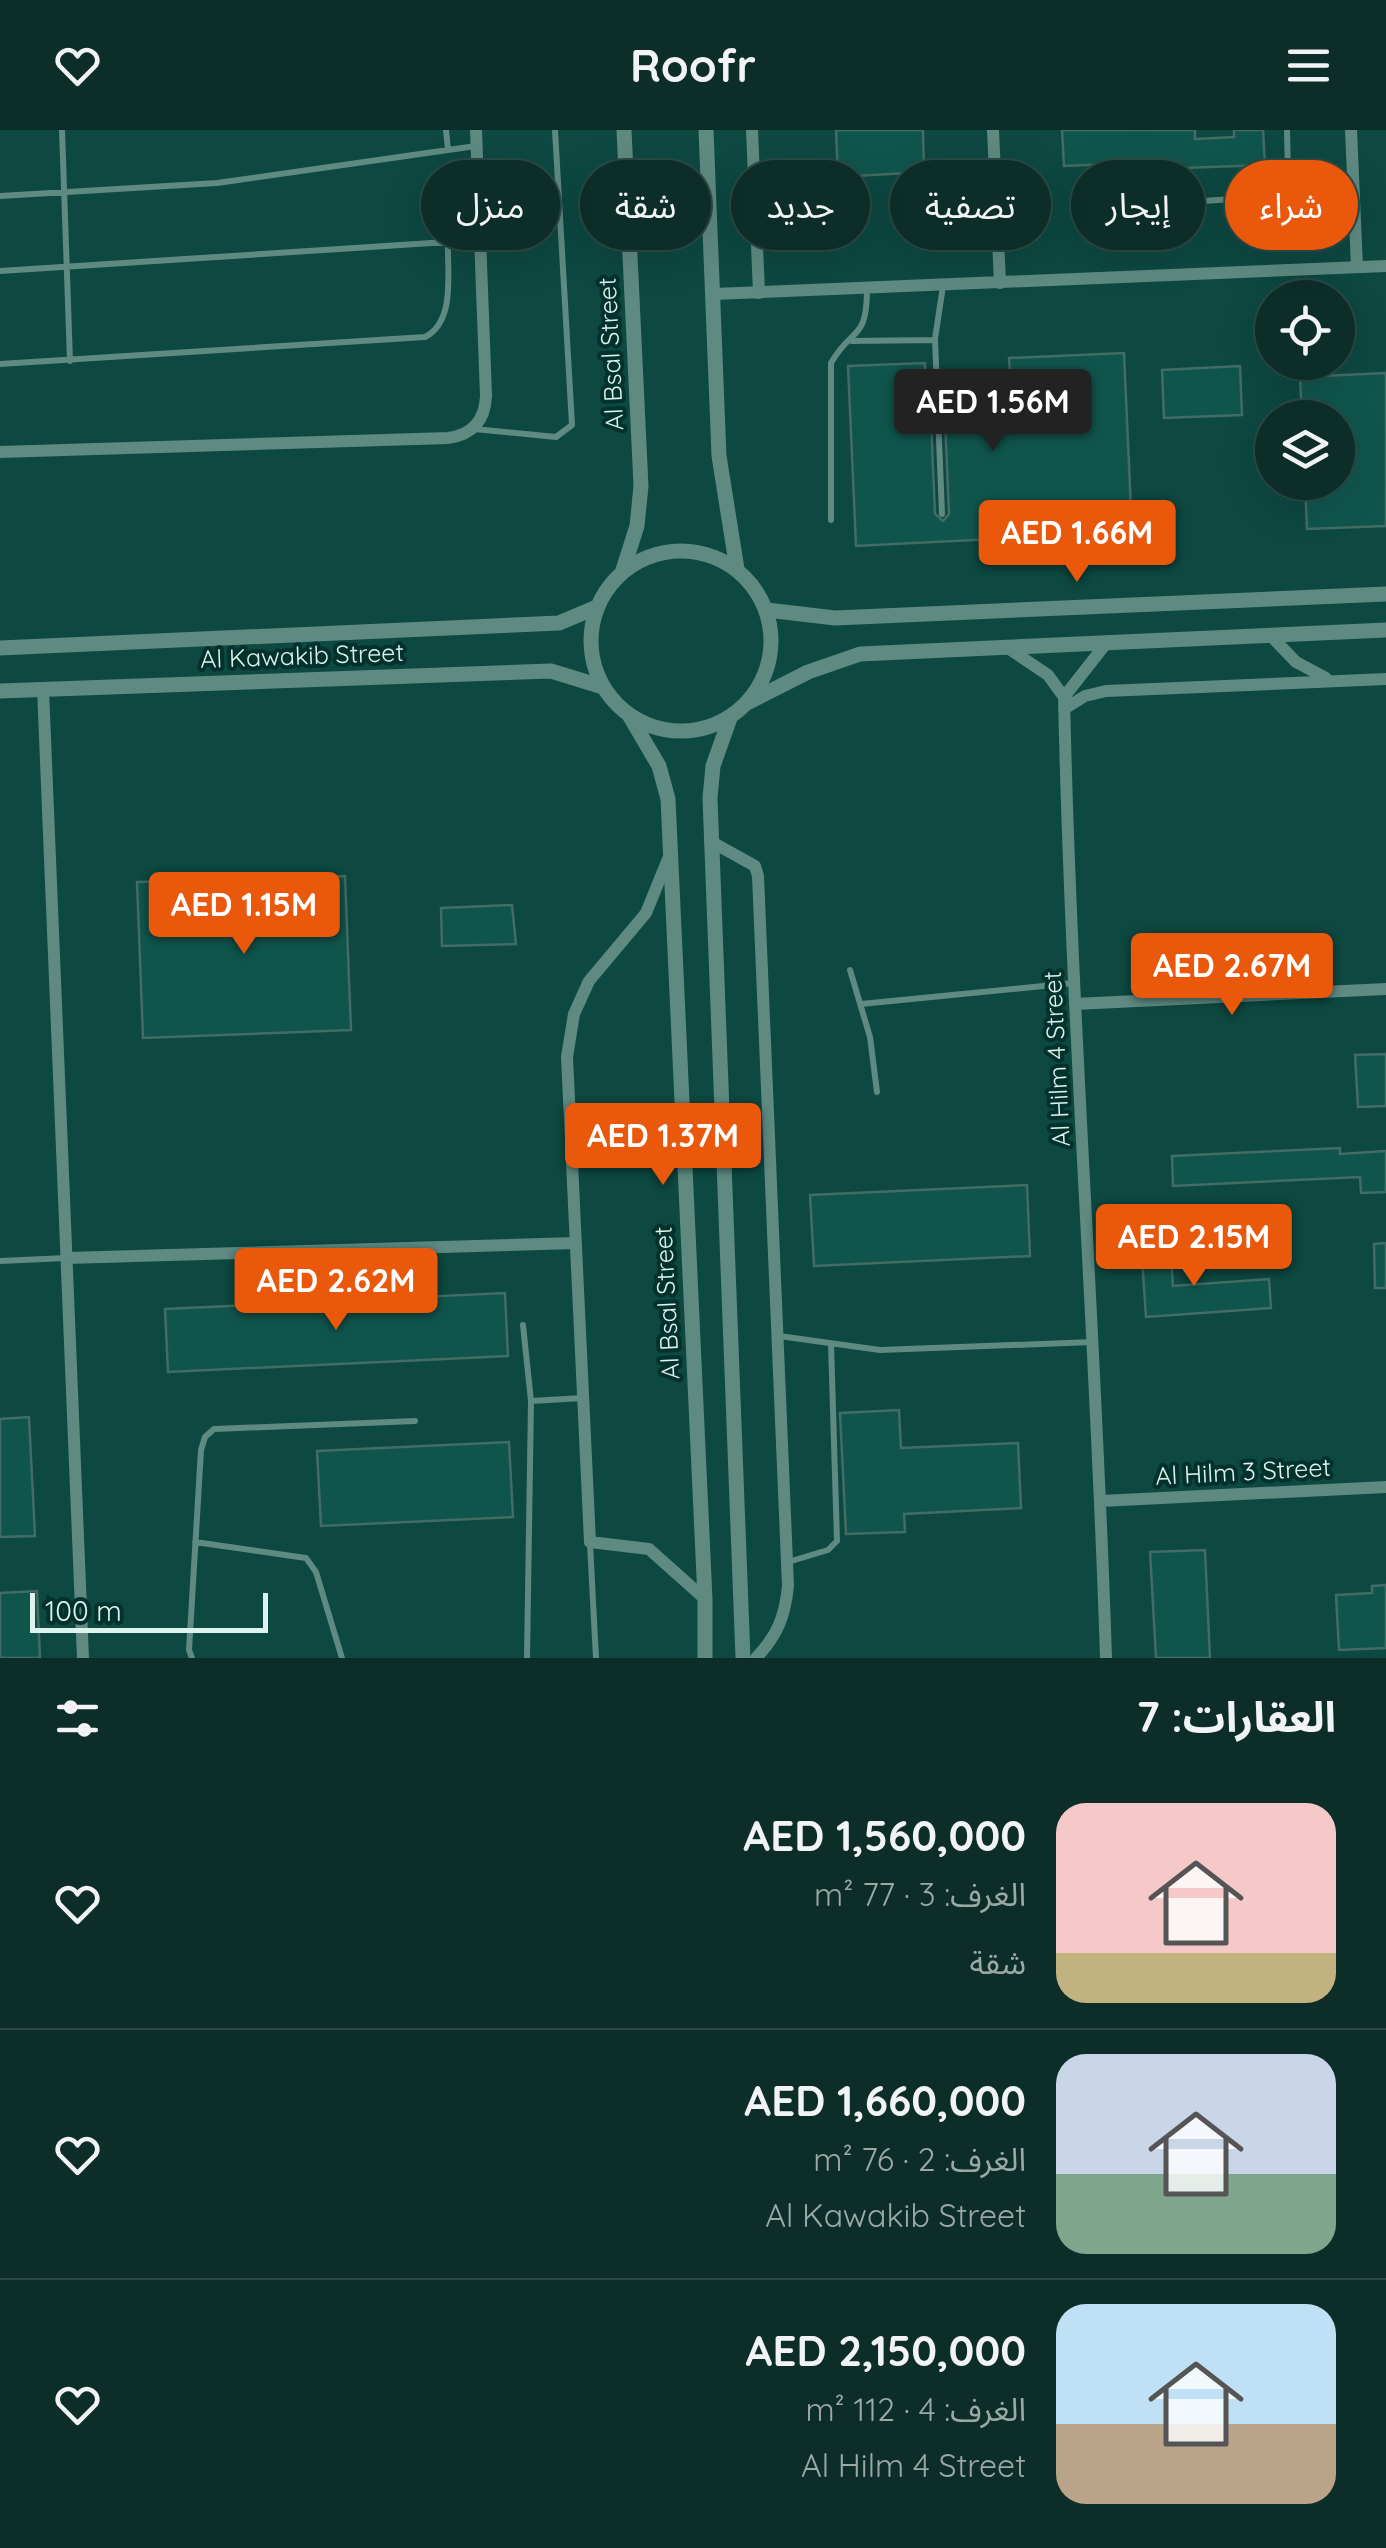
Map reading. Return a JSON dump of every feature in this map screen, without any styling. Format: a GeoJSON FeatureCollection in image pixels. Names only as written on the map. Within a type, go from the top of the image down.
{"type":"FeatureCollection","features":[{"type":"Feature","properties":{"kind":"street"},"geometry":{"type":"LineString","coordinates":[[476,130],[477,160]]}},
{"type":"Feature","properties":{"kind":"street","name":"Al Bsal Street"},"geometry":{"type":"LineString","coordinates":[[622,572],[638,526],[641,486],[624,130]]}},
{"type":"Feature","properties":{"kind":"street"},"geometry":{"type":"LineString","coordinates":[[706,130],[719,456],[737,569]]}},
{"type":"Feature","properties":{"kind":"street"},"geometry":{"type":"LineString","coordinates":[[752,130],[759,292]]}},
{"type":"Feature","properties":{"kind":"street"},"geometry":{"type":"LineString","coordinates":[[993,130],[1000,282]]}},
{"type":"Feature","properties":{"kind":"street"},"geometry":{"type":"LineString","coordinates":[[1351,130],[1357,268]]}},
{"type":"Feature","properties":{"kind":"street"},"geometry":{"type":"LineString","coordinates":[[0,452],[448,438],[473,429],[483,414],[486,396],[480,250]]}},
{"type":"Feature","properties":{"kind":"street"},"geometry":{"type":"LineString","coordinates":[[714,294],[1386,266]]}},
{"type":"Feature","properties":{"kind":"street"},"geometry":{"type":"LineString","coordinates":[[749,702],[763,681],[771,658],[772,634],[760,594],[737,569],[715,557],[691,551],[666,552],[642,559],[622,572],[597,607],[590,648],[603,687],[629,715],[668,731],[710,727],[808,672],[860,654],[1386,630]]}},
{"type":"Feature","properties":{"kind":"street"},"geometry":{"type":"LineString","coordinates":[[767,610],[835,618],[1386,594]]}},
{"type":"Feature","properties":{"kind":"street","name":"Al Kawakib Street"},"geometry":{"type":"LineString","coordinates":[[0,648],[559,623],[597,607]]}},
{"type":"Feature","properties":{"kind":"street"},"geometry":{"type":"LineString","coordinates":[[1270,635],[1296,662],[1335,681]]}},
{"type":"Feature","properties":{"kind":"street"},"geometry":{"type":"LineString","coordinates":[[1064,703],[1108,641]]}},
{"type":"Feature","properties":{"kind":"street"},"geometry":{"type":"LineString","coordinates":[[1006,646],[1048,674],[1064,703]]}},
{"type":"Feature","properties":{"kind":"street","name":"Al Kawakib Street"},"geometry":{"type":"LineString","coordinates":[[0,691],[552,671],[603,687]]}},
{"type":"Feature","properties":{"kind":"street"},"geometry":{"type":"LineString","coordinates":[[1064,703],[1106,690],[1386,679]]}},
{"type":"Feature","properties":{"kind":"street"},"geometry":{"type":"LineString","coordinates":[[43,689],[83,1658]]}},
{"type":"Feature","properties":{"kind":"street","name":"Al Hilm 4 Street"},"geometry":{"type":"LineString","coordinates":[[1064,703],[1106,1658]]}},
{"type":"Feature","properties":{"kind":"street","name":"Al Bsal Street"},"geometry":{"type":"LineString","coordinates":[[629,715],[658,766],[668,799],[705,1658]]}},
{"type":"Feature","properties":{"kind":"street"},"geometry":{"type":"LineString","coordinates":[[730,718],[713,766],[710,840],[743,1658]]}},
{"type":"Feature","properties":{"kind":"street"},"geometry":{"type":"LineString","coordinates":[[710,840],[755,866],[758,876],[787,1562],[785,1612],[773,1640],[756,1658]]}},
{"type":"Feature","properties":{"kind":"street"},"geometry":{"type":"LineString","coordinates":[[670,852],[658,891],[646,913],[589,981],[574,1014],[567,1056],[590,1542],[650,1549],[705,1599]]}},
{"type":"Feature","properties":{"kind":"street"},"geometry":{"type":"LineString","coordinates":[[1075,1004],[1386,989]]}},
{"type":"Feature","properties":{"kind":"street"},"geometry":{"type":"LineString","coordinates":[[67,1258],[576,1243]]}},
{"type":"Feature","properties":{"kind":"street","name":"Al Hilm 3 Street"},"geometry":{"type":"LineString","coordinates":[[1102,1501],[1386,1487]]}},
{"type":"Feature","properties":{"kind":"lane"},"geometry":{"type":"LineString","coordinates":[[62,130],[70,361]]}},
{"type":"Feature","properties":{"kind":"lane"},"geometry":{"type":"LineString","coordinates":[[446,130],[448,150]]}},
{"type":"Feature","properties":{"kind":"lane"},"geometry":{"type":"LineString","coordinates":[[473,429],[556,437],[572,426],[555,130]]}},
{"type":"Feature","properties":{"kind":"lane"},"geometry":{"type":"LineString","coordinates":[[1205,200],[1261,196],[1284,183],[1288,172],[1287,130]]}},
{"type":"Feature","properties":{"kind":"lane"},"geometry":{"type":"LineString","coordinates":[[0,196],[217,183],[476,146]]}},
{"type":"Feature","properties":{"kind":"lane"},"geometry":{"type":"LineString","coordinates":[[0,271],[421,244]]}},
{"type":"Feature","properties":{"kind":"lane"},"geometry":{"type":"LineString","coordinates":[[0,364],[425,338],[437,330],[444,318],[448,250]]}},
{"type":"Feature","properties":{"kind":"lane"},"geometry":{"type":"LineString","coordinates":[[942,514],[934,340],[943,285]]}},
{"type":"Feature","properties":{"kind":"lane"},"geometry":{"type":"LineString","coordinates":[[831,520],[831,362],[839,348],[866,322],[867,288]]}},
{"type":"Feature","properties":{"kind":"lane"},"geometry":{"type":"LineString","coordinates":[[850,341],[934,340]]}},
{"type":"Feature","properties":{"kind":"lane"},"geometry":{"type":"LineString","coordinates":[[850,970],[873,1048],[878,1092]]}},
{"type":"Feature","properties":{"kind":"lane"},"geometry":{"type":"LineString","coordinates":[[861,1004],[1074,983]]}},
{"type":"Feature","properties":{"kind":"lane"},"geometry":{"type":"LineString","coordinates":[[0,1260],[67,1258]]}},
{"type":"Feature","properties":{"kind":"lane"},"geometry":{"type":"LineString","coordinates":[[523,1325],[531,1401],[527,1658]]}},
{"type":"Feature","properties":{"kind":"lane"},"geometry":{"type":"LineString","coordinates":[[778,1336],[880,1350],[1093,1342]]}},
{"type":"Feature","properties":{"kind":"lane"},"geometry":{"type":"LineString","coordinates":[[787,1562],[828,1550],[837,1541],[831,1344]]}},
{"type":"Feature","properties":{"kind":"lane"},"geometry":{"type":"LineString","coordinates":[[531,1401],[584,1398]]}},
{"type":"Feature","properties":{"kind":"lane"},"geometry":{"type":"LineString","coordinates":[[192,1658],[188,1650],[205,1437],[214,1428],[415,1422]]}},
{"type":"Feature","properties":{"kind":"lane"},"geometry":{"type":"LineString","coordinates":[[195,1542],[306,1558],[316,1572],[342,1658]]}},
{"type":"Feature","properties":{"kind":"lane"},"geometry":{"type":"LineString","coordinates":[[590,1542],[596,1658]]}},
{"type":"Feature","properties":{"kind":"shaded area"},"geometry":{"type":"Polygon","coordinates":[[[0,130],[1386,130],[1386,1658],[0,1658],[0,130]]]}},
{"type":"Feature","properties":{"kind":"building"},"geometry":{"type":"Polygon","coordinates":[[[836,130],[923,130],[924,160],[890,160],[890,174],[870,175],[870,160],[837,160],[836,130]]]}},
{"type":"Feature","properties":{"kind":"building"},"geometry":{"type":"Polygon","coordinates":[[[1062,130],[1195,130],[1195,139],[1234,137],[1234,130],[1263,130],[1265,160],[1225,160],[1225,166],[1205,167],[1205,160],[1071,160],[1071,166],[1064,166],[1062,130]]]}},
{"type":"Feature","properties":{"kind":"building"},"geometry":{"type":"Polygon","coordinates":[[[1124,353],[1132,532],[856,546],[848,366],[925,363],[935,514],[943,521],[949,514],[944,396],[1011,393],[1009,358],[1124,353]]]}},
{"type":"Feature","properties":{"kind":"building"},"geometry":{"type":"Polygon","coordinates":[[[1240,366],[1242,415],[1164,418],[1162,370],[1240,366]]]}},
{"type":"Feature","properties":{"kind":"building"},"geometry":{"type":"Polygon","coordinates":[[[1386,373],[1386,526],[1307,529],[1306,500],[1355,500],[1355,400],[1301,400],[1300,380],[1355,380],[1355,374],[1386,373]]]}},
{"type":"Feature","properties":{"kind":"building"},"geometry":{"type":"Polygon","coordinates":[[[345,876],[351,1030],[143,1038],[137,882],[345,876]]]}},
{"type":"Feature","properties":{"kind":"building"},"geometry":{"type":"Polygon","coordinates":[[[512,905],[516,944],[442,946],[441,908],[512,905]]]}},
{"type":"Feature","properties":{"kind":"building"},"geometry":{"type":"Polygon","coordinates":[[[1386,1054],[1386,1106],[1358,1107],[1355,1055],[1386,1054]]]}},
{"type":"Feature","properties":{"kind":"building"},"geometry":{"type":"Polygon","coordinates":[[[1340,1148],[1340,1154],[1386,1151],[1386,1192],[1361,1193],[1360,1177],[1173,1186],[1172,1156],[1340,1148]]]}},
{"type":"Feature","properties":{"kind":"building"},"geometry":{"type":"Polygon","coordinates":[[[1027,1185],[1030,1256],[814,1266],[810,1195],[1027,1185]]]}},
{"type":"Feature","properties":{"kind":"building"},"geometry":{"type":"Polygon","coordinates":[[[1170,1242],[1173,1286],[1269,1279],[1271,1308],[1146,1317],[1141,1244],[1170,1242]]]}},
{"type":"Feature","properties":{"kind":"building"},"geometry":{"type":"Polygon","coordinates":[[[1386,1243],[1386,1288],[1375,1288],[1374,1244],[1386,1243]]]}},
{"type":"Feature","properties":{"kind":"building"},"geometry":{"type":"Polygon","coordinates":[[[505,1293],[508,1356],[168,1372],[165,1309],[505,1293]]]}},
{"type":"Feature","properties":{"kind":"building"},"geometry":{"type":"Polygon","coordinates":[[[899,1410],[901,1448],[1018,1443],[1021,1508],[904,1514],[905,1532],[846,1534],[840,1413],[899,1410]]]}},
{"type":"Feature","properties":{"kind":"building"},"geometry":{"type":"Polygon","coordinates":[[[29,1417],[35,1536],[0,1537],[0,1419],[29,1417]]]}},
{"type":"Feature","properties":{"kind":"building"},"geometry":{"type":"Polygon","coordinates":[[[509,1442],[513,1517],[321,1526],[317,1451],[509,1442]]]}},
{"type":"Feature","properties":{"kind":"building"},"geometry":{"type":"Polygon","coordinates":[[[1205,1550],[1210,1658],[1156,1658],[1150,1552],[1205,1550]]]}},
{"type":"Feature","properties":{"kind":"building"},"geometry":{"type":"Polygon","coordinates":[[[1386,1585],[1386,1648],[1339,1650],[1336,1595],[1372,1593],[1372,1586],[1386,1585]]]}},
{"type":"Feature","properties":{"kind":"building"},"geometry":{"type":"Polygon","coordinates":[[[37,1591],[40,1658],[0,1658],[0,1593],[37,1591]]]}}]}
